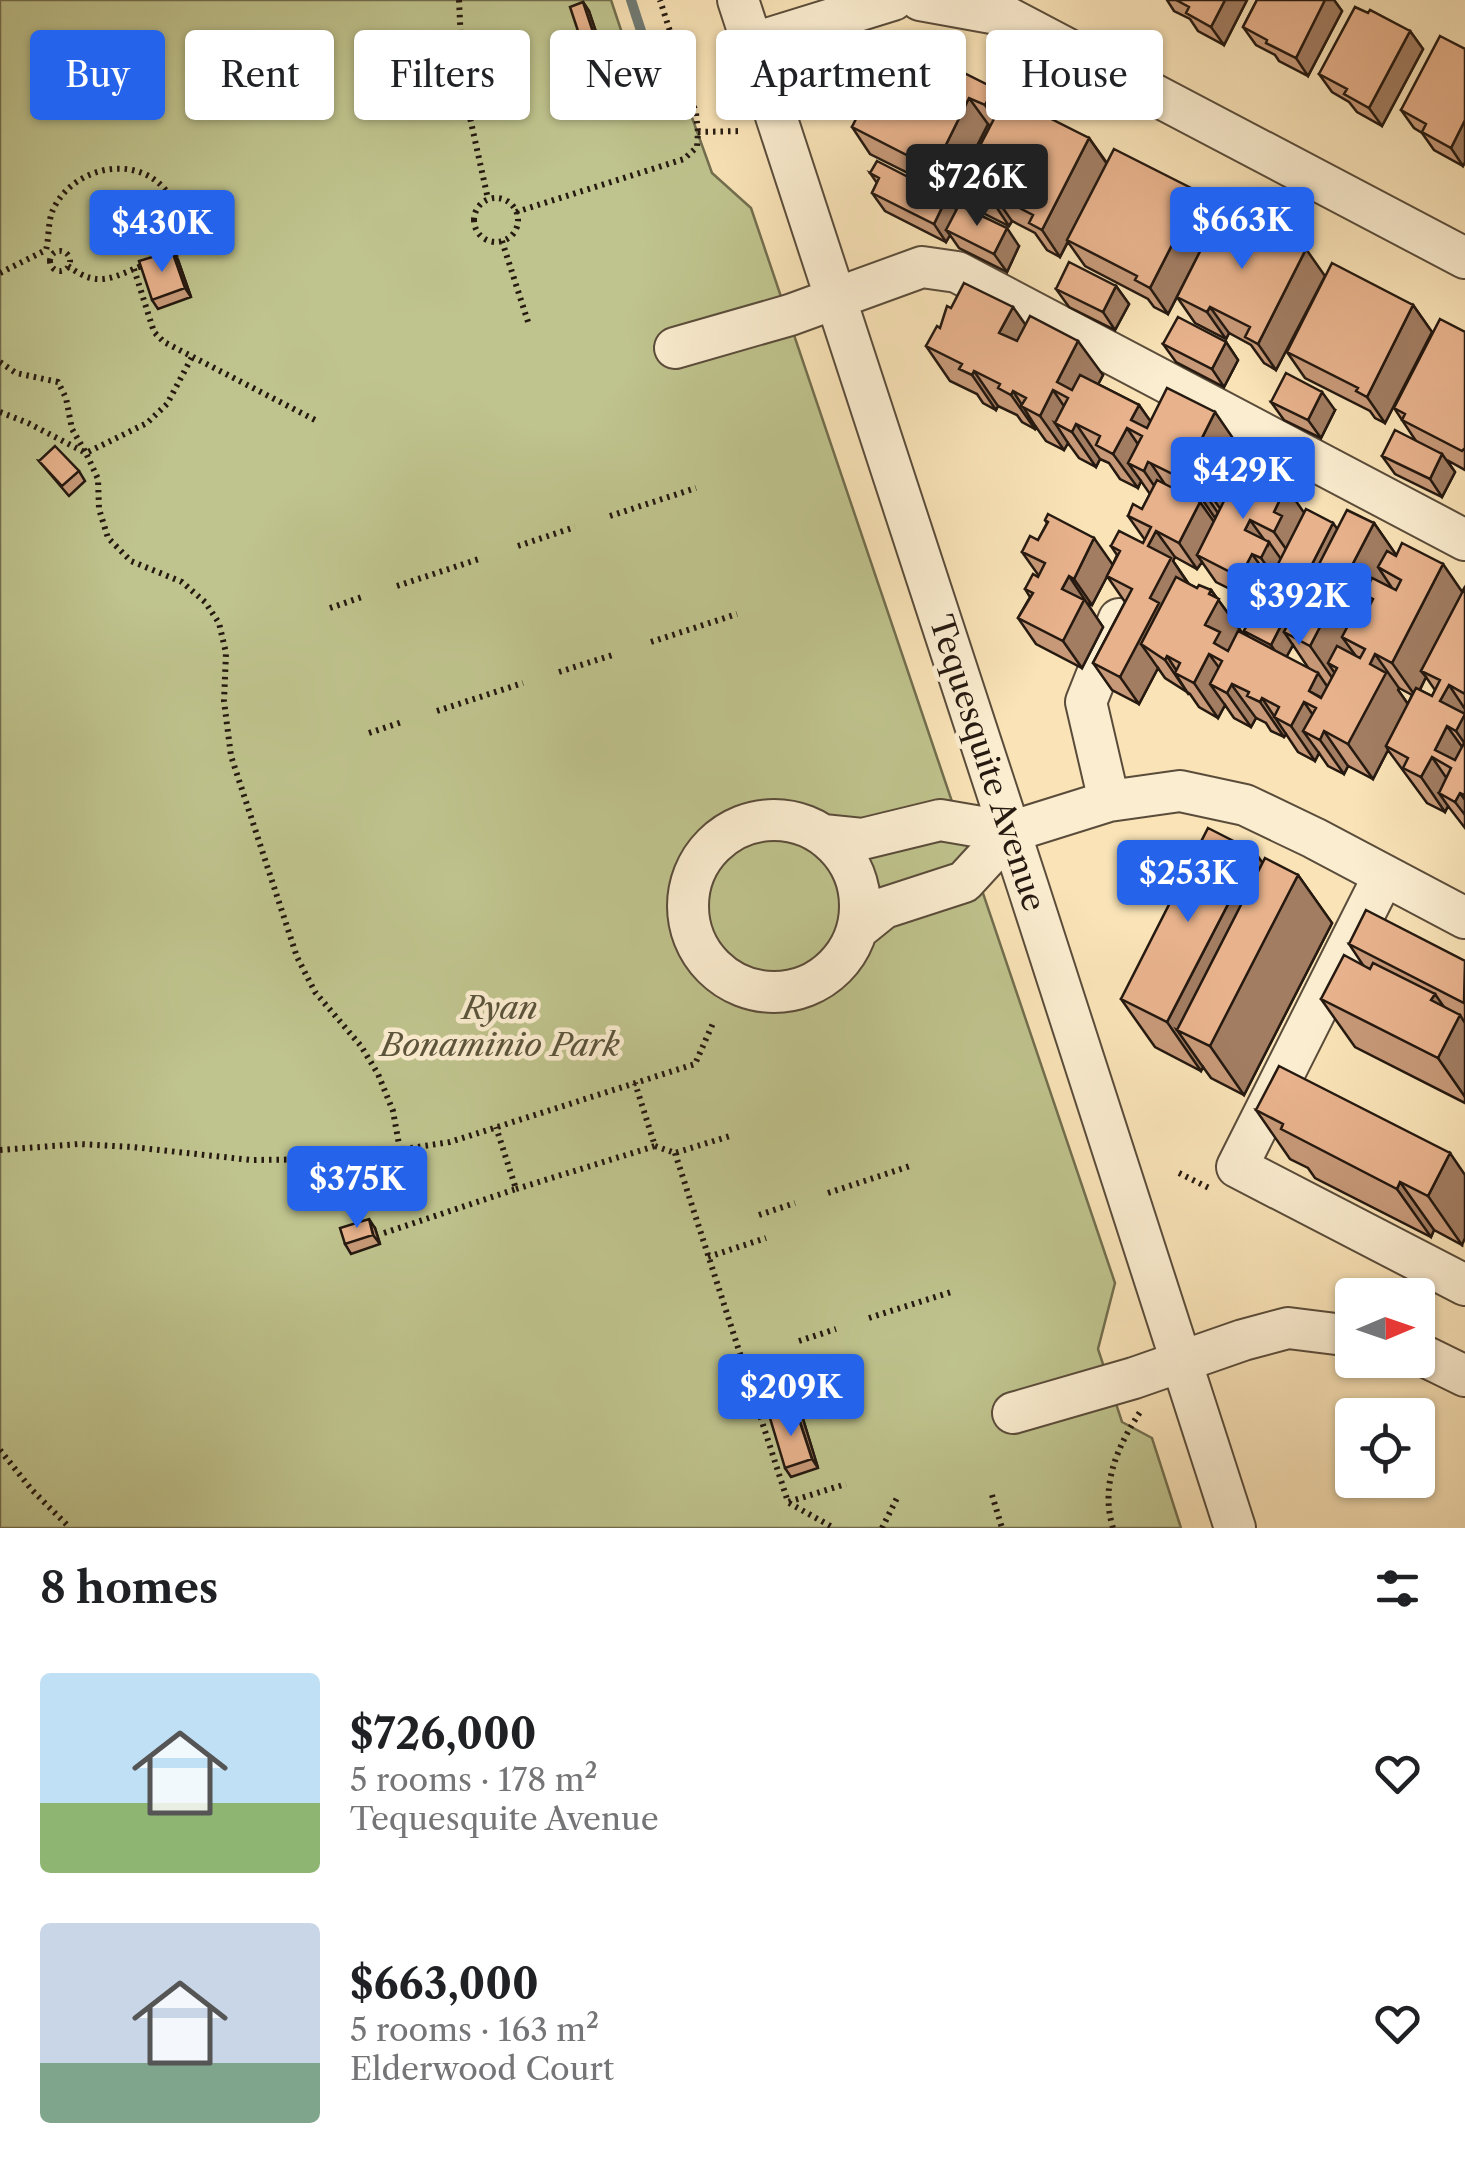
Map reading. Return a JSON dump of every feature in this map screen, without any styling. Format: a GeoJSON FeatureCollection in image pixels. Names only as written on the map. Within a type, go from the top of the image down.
{"type":"FeatureCollection","features":[{"type":"Feature","properties":{"kind":"street","name":"Tequesquite Avenue"},"geometry":{"type":"LineString","coordinates":[[738,0],[749,30]]}},
{"type":"Feature","properties":{"kind":"street"},"geometry":{"type":"LineString","coordinates":[[796,30],[892,0]]}},
{"type":"Feature","properties":{"kind":"street"},"geometry":{"type":"LineString","coordinates":[[920,0],[1003,15],[1465,258]]}},
{"type":"Feature","properties":{"kind":"street","name":"Tequesquite Avenue"},"geometry":{"type":"LineString","coordinates":[[778,120],[1235,1528]]}},
{"type":"Feature","properties":{"kind":"street"},"geometry":{"type":"LineString","coordinates":[[675,348],[790,315],[922,267],[957,272],[1465,540]]}},
{"type":"Feature","properties":{"kind":"street"},"geometry":{"type":"LineString","coordinates":[[1109,801],[1086,702],[1121,616]]}},
{"type":"Feature","properties":{"kind":"street"},"geometry":{"type":"LineString","coordinates":[[823,835],[862,839],[940,820],[1010,832],[1109,801],[1180,791],[1245,804],[1465,918]]}},
{"type":"Feature","properties":{"kind":"street"},"geometry":{"type":"LineString","coordinates":[[772,819],[798,822],[823,835],[843,853],[856,876],[861,902],[858,930],[837,966],[814,984],[788,992],[760,992],[738,986],[705,959],[692,935],[687,908],[691,881],[702,856],[722,837],[745,824],[772,819]]}},
{"type":"Feature","properties":{"kind":"street"},"geometry":{"type":"LineString","coordinates":[[858,930],[884,908],[964,882],[1010,832]]}},
{"type":"Feature","properties":{"kind":"street"},"geometry":{"type":"LineString","coordinates":[[1384,875],[1237,1166],[1465,1286]]}},
{"type":"Feature","properties":{"kind":"street"},"geometry":{"type":"LineString","coordinates":[[1013,1414],[1288,1328],[1335,1334]]}},
{"type":"Feature","properties":{"kind":"street"},"geometry":{"type":"LineString","coordinates":[[1435,1361],[1465,1376]]}},
{"type":"Feature","properties":{"kind":"path"},"geometry":{"type":"LineString","coordinates":[[459,0],[463,86],[488,199]]}},
{"type":"Feature","properties":{"kind":"path"},"geometry":{"type":"LineString","coordinates":[[516,212],[684,159],[697,147],[696,113],[660,0]]}},
{"type":"Feature","properties":{"kind":"path"},"geometry":{"type":"LineString","coordinates":[[698,132],[742,131]]}},
{"type":"Feature","properties":{"kind":"path"},"geometry":{"type":"LineString","coordinates":[[0,274],[49,253],[66,254],[68,266],[55,270],[50,262],[49,253],[52,213],[76,180],[96,171],[143,173],[162,185],[176,206],[192,250],[96,280],[84,278],[68,266]]}},
{"type":"Feature","properties":{"kind":"path"},"geometry":{"type":"LineString","coordinates":[[488,199],[508,201],[516,212],[517,226],[502,241],[488,240],[477,230],[474,216],[488,199]]}},
{"type":"Feature","properties":{"kind":"path"},"geometry":{"type":"LineString","coordinates":[[502,241],[529,325]]}},
{"type":"Feature","properties":{"kind":"path"},"geometry":{"type":"LineString","coordinates":[[134,269],[154,332],[164,342],[317,421]]}},
{"type":"Feature","properties":{"kind":"path"},"geometry":{"type":"LineString","coordinates":[[86,453],[147,423],[167,404],[192,357]]}},
{"type":"Feature","properties":{"kind":"path"},"geometry":{"type":"LineString","coordinates":[[0,362],[16,373],[58,382],[66,398],[72,429],[98,479],[99,508],[108,538],[131,561],[182,582],[205,602],[219,623],[226,653],[224,701],[231,756],[297,957],[316,992],[361,1046],[378,1074],[393,1111],[400,1150]]}},
{"type":"Feature","properties":{"kind":"path"},"geometry":{"type":"LineString","coordinates":[[0,412],[86,453]]}},
{"type":"Feature","properties":{"kind":"path"},"geometry":{"type":"LineString","coordinates":[[610,516],[696,488]]}},
{"type":"Feature","properties":{"kind":"path"},"geometry":{"type":"LineString","coordinates":[[518,546],[575,527]]}},
{"type":"Feature","properties":{"kind":"path"},"geometry":{"type":"LineString","coordinates":[[397,586],[482,558]]}},
{"type":"Feature","properties":{"kind":"path"},"geometry":{"type":"LineString","coordinates":[[330,608],[362,597]]}},
{"type":"Feature","properties":{"kind":"path"},"geometry":{"type":"LineString","coordinates":[[650,642],[736,614]]}},
{"type":"Feature","properties":{"kind":"path"},"geometry":{"type":"LineString","coordinates":[[558,672],[616,654]]}},
{"type":"Feature","properties":{"kind":"path"},"geometry":{"type":"LineString","coordinates":[[437,711],[523,683]]}},
{"type":"Feature","properties":{"kind":"path"},"geometry":{"type":"LineString","coordinates":[[370,733],[402,722]]}},
{"type":"Feature","properties":{"kind":"path"},"geometry":{"type":"LineString","coordinates":[[0,1150],[80,1144],[280,1161],[339,1159],[450,1142],[694,1064],[714,1021]]}},
{"type":"Feature","properties":{"kind":"path"},"geometry":{"type":"LineString","coordinates":[[636,1082],[655,1146]]}},
{"type":"Feature","properties":{"kind":"path"},"geometry":{"type":"LineString","coordinates":[[496,1127],[516,1190]]}},
{"type":"Feature","properties":{"kind":"path"},"geometry":{"type":"LineString","coordinates":[[384,1232],[655,1146],[675,1153],[733,1135]]}},
{"type":"Feature","properties":{"kind":"path"},"geometry":{"type":"LineString","coordinates":[[675,1153],[788,1502],[834,1528]]}},
{"type":"Feature","properties":{"kind":"path"},"geometry":{"type":"LineString","coordinates":[[828,1192],[913,1165]]}},
{"type":"Feature","properties":{"kind":"path"},"geometry":{"type":"LineString","coordinates":[[758,1214],[794,1203]]}},
{"type":"Feature","properties":{"kind":"path"},"geometry":{"type":"LineString","coordinates":[[708,1256],[766,1238]]}},
{"type":"Feature","properties":{"kind":"path"},"geometry":{"type":"LineString","coordinates":[[869,1318],[954,1291]]}},
{"type":"Feature","properties":{"kind":"path"},"geometry":{"type":"LineString","coordinates":[[799,1341],[836,1329]]}},
{"type":"Feature","properties":{"kind":"path"},"geometry":{"type":"LineString","coordinates":[[1113,1528],[1108,1490],[1113,1464],[1143,1408]]}},
{"type":"Feature","properties":{"kind":"path"},"geometry":{"type":"LineString","coordinates":[[0,1450],[70,1528]]}},
{"type":"Feature","properties":{"kind":"path"},"geometry":{"type":"LineString","coordinates":[[788,1502],[846,1484]]}},
{"type":"Feature","properties":{"kind":"path"},"geometry":{"type":"LineString","coordinates":[[992,1495],[1002,1528]]}},
{"type":"Feature","properties":{"kind":"path"},"geometry":{"type":"LineString","coordinates":[[882,1528],[898,1496]]}},
{"type":"Feature","properties":{"kind":"green space","name":"Ryan Bonaminio Park"},"geometry":{"type":"Polygon","coordinates":[[[0,0],[611,0],[621,30],[550,30],[550,120],[693,120],[712,173],[751,208],[1115,1283],[1098,1349],[1122,1422],[1152,1438],[1181,1528],[0,1528],[0,0]]]}},
{"type":"Feature","properties":{"kind":"building"},"geometry":{"type":"Polygon","coordinates":[[[1176,0],[1225,0],[1211,27],[1186,13],[1189,7],[1176,0]]]}},
{"type":"Feature","properties":{"kind":"building"},"geometry":{"type":"Polygon","coordinates":[[[1257,0],[1325,0],[1296,58],[1243,27],[1257,0]]]}},
{"type":"Feature","properties":{"kind":"building"},"geometry":{"type":"Polygon","coordinates":[[[583,2],[592,30],[578,30],[570,7],[583,2]]]}},
{"type":"Feature","properties":{"kind":"building"},"geometry":{"type":"Polygon","coordinates":[[[1355,7],[1368,13],[1370,10],[1410,31],[1369,108],[1344,94],[1347,89],[1319,74],[1355,7]]]}},
{"type":"Feature","properties":{"kind":"building"},"geometry":{"type":"Polygon","coordinates":[[[1440,36],[1465,49],[1465,120],[1451,148],[1422,132],[1426,124],[1401,110],[1440,36]]]}},
{"type":"Feature","properties":{"kind":"building"},"geometry":{"type":"Polygon","coordinates":[[[966,74],[986,84],[985,105],[969,98],[966,104],[966,74]]]}},
{"type":"Feature","properties":{"kind":"building"},"geometry":{"type":"Polygon","coordinates":[[[855,120],[958,120],[934,169],[852,127],[855,120]]]}},
{"type":"Feature","properties":{"kind":"building"},"geometry":{"type":"Polygon","coordinates":[[[993,120],[1053,120],[1089,138],[1042,230],[1029,223],[1033,215],[993,194],[991,199],[960,184],[993,120]]]}},
{"type":"Feature","properties":{"kind":"building"},"geometry":{"type":"Polygon","coordinates":[[[1114,149],[1199,192],[1150,288],[1135,280],[1137,276],[1067,240],[1114,149]]]}},
{"type":"Feature","properties":{"kind":"building"},"geometry":{"type":"Polygon","coordinates":[[[877,161],[947,197],[934,224],[872,193],[879,178],[870,173],[877,161]]]}},
{"type":"Feature","properties":{"kind":"building"},"geometry":{"type":"Polygon","coordinates":[[[959,205],[1007,228],[994,254],[946,230],[959,205]]]}},
{"type":"Feature","properties":{"kind":"building"},"geometry":{"type":"Polygon","coordinates":[[[1223,206],[1306,249],[1258,344],[1245,337],[1250,327],[1210,307],[1207,312],[1177,297],[1223,206]]]}},
{"type":"Feature","properties":{"kind":"building"},"geometry":{"type":"Polygon","coordinates":[[[172,251],[185,288],[152,300],[139,261],[172,251]]]}},
{"type":"Feature","properties":{"kind":"building"},"geometry":{"type":"Polygon","coordinates":[[[1069,262],[1116,286],[1103,312],[1056,289],[1069,262]]]}},
{"type":"Feature","properties":{"kind":"building"},"geometry":{"type":"Polygon","coordinates":[[[1332,263],[1413,305],[1367,397],[1356,391],[1358,388],[1287,352],[1332,263]]]}},
{"type":"Feature","properties":{"kind":"building"},"geometry":{"type":"Polygon","coordinates":[[[964,283],[1013,307],[999,333],[1017,341],[1030,316],[1078,341],[1057,382],[1072,390],[1080,375],[1139,405],[1131,420],[1147,428],[1167,388],[1215,412],[1202,438],[1220,447],[1202,483],[1194,478],[1191,483],[1148,462],[1144,471],[1128,463],[1142,436],[1127,428],[1113,454],[1096,445],[1100,436],[1076,424],[1072,432],[1055,423],[1068,398],[1053,390],[1040,416],[1021,406],[1026,398],[1013,391],[1011,395],[998,388],[1000,384],[974,371],[972,375],[959,369],[962,364],[926,346],[964,283]]]}},
{"type":"Feature","properties":{"kind":"building"},"geometry":{"type":"Polygon","coordinates":[[[1178,317],[1226,342],[1212,369],[1163,344],[1178,317]]]}},
{"type":"Feature","properties":{"kind":"building"},"geometry":{"type":"Polygon","coordinates":[[[1440,319],[1465,332],[1462,451],[1402,420],[1405,414],[1394,408],[1440,319]]]}},
{"type":"Feature","properties":{"kind":"building"},"geometry":{"type":"Polygon","coordinates":[[[1286,373],[1322,392],[1308,420],[1271,402],[1286,373]]]}},
{"type":"Feature","properties":{"kind":"building"},"geometry":{"type":"Polygon","coordinates":[[[1395,430],[1442,454],[1430,479],[1382,456],[1395,430]]]}},
{"type":"Feature","properties":{"kind":"building"},"geometry":{"type":"Polygon","coordinates":[[[55,446],[79,471],[62,486],[39,461],[55,446]]]}},
{"type":"Feature","properties":{"kind":"building"},"geometry":{"type":"Polygon","coordinates":[[[1242,465],[1286,487],[1274,512],[1282,516],[1274,532],[1250,520],[1245,530],[1269,542],[1261,558],[1252,554],[1240,577],[1197,555],[1242,465]]]}},
{"type":"Feature","properties":{"kind":"building"},"geometry":{"type":"Polygon","coordinates":[[[1157,480],[1200,502],[1179,543],[1156,531],[1148,546],[1171,558],[1150,598],[1159,603],[1120,677],[1093,663],[1132,589],[1107,576],[1120,551],[1111,546],[1119,531],[1143,543],[1151,527],[1128,516],[1133,504],[1142,509],[1157,480]]]}},
{"type":"Feature","properties":{"kind":"building"},"geometry":{"type":"Polygon","coordinates":[[[1306,509],[1333,523],[1271,645],[1244,631],[1306,509]]]}},
{"type":"Feature","properties":{"kind":"building"},"geometry":{"type":"Polygon","coordinates":[[[1347,510],[1374,523],[1310,646],[1284,632],[1347,510]]]}},
{"type":"Feature","properties":{"kind":"building"},"geometry":{"type":"Polygon","coordinates":[[[1048,514],[1094,538],[1074,579],[1069,576],[1062,589],[1084,600],[1063,641],[1018,618],[1033,593],[1025,589],[1045,563],[1022,552],[1030,536],[1038,540],[1048,514]]]}},
{"type":"Feature","properties":{"kind":"building"},"geometry":{"type":"Polygon","coordinates":[[[1402,543],[1443,564],[1392,663],[1375,654],[1370,664],[1386,673],[1348,744],[1324,731],[1320,740],[1303,731],[1316,708],[1304,702],[1291,726],[1274,717],[1279,707],[1262,698],[1260,702],[1247,696],[1249,692],[1232,684],[1227,693],[1210,684],[1222,661],[1209,654],[1194,683],[1175,673],[1180,663],[1167,656],[1165,660],[1141,644],[1176,577],[1211,590],[1209,594],[1219,599],[1205,625],[1220,632],[1214,643],[1228,651],[1238,631],[1318,673],[1309,691],[1321,698],[1337,668],[1328,663],[1337,646],[1360,658],[1365,649],[1342,637],[1351,620],[1360,625],[1373,599],[1364,594],[1372,578],[1396,590],[1401,580],[1378,567],[1387,551],[1396,556],[1402,543]]]}},
{"type":"Feature","properties":{"kind":"building"},"geometry":{"type":"Polygon","coordinates":[[[1465,587],[1465,694],[1449,685],[1440,701],[1465,714],[1456,731],[1447,726],[1435,750],[1455,760],[1465,744],[1465,795],[1460,793],[1455,802],[1439,793],[1451,768],[1432,757],[1421,777],[1403,768],[1408,758],[1386,746],[1416,688],[1432,696],[1440,680],[1421,671],[1465,587]]]}},
{"type":"Feature","properties":{"kind":"building"},"geometry":{"type":"Polygon","coordinates":[[[1208,828],[1255,852],[1167,1022],[1121,999],[1208,828]]]}},
{"type":"Feature","properties":{"kind":"building"},"geometry":{"type":"Polygon","coordinates":[[[1265,858],[1298,875],[1210,1046],[1177,1030],[1265,858]]]}},
{"type":"Feature","properties":{"kind":"building"},"geometry":{"type":"Polygon","coordinates":[[[1366,910],[1465,961],[1464,1003],[1349,944],[1366,910]]]}},
{"type":"Feature","properties":{"kind":"building"},"geometry":{"type":"Polygon","coordinates":[[[1344,955],[1370,969],[1373,963],[1435,994],[1431,1000],[1460,1015],[1438,1058],[1321,999],[1344,955]]]}},
{"type":"Feature","properties":{"kind":"building"},"geometry":{"type":"Polygon","coordinates":[[[1279,1066],[1450,1153],[1428,1196],[1400,1182],[1397,1189],[1281,1129],[1283,1124],[1256,1110],[1279,1066]]]}},
{"type":"Feature","properties":{"kind":"building"},"geometry":{"type":"Polygon","coordinates":[[[369,1219],[373,1235],[345,1244],[340,1228],[369,1219]]]}},
{"type":"Feature","properties":{"kind":"building"},"geometry":{"type":"Polygon","coordinates":[[[796,1410],[812,1459],[785,1468],[770,1418],[796,1410]]]}},
{"type":"Feature","properties":{"kind":"waterway"},"geometry":{"type":"LineString","coordinates":[[631,0],[641,30]]}}]}
